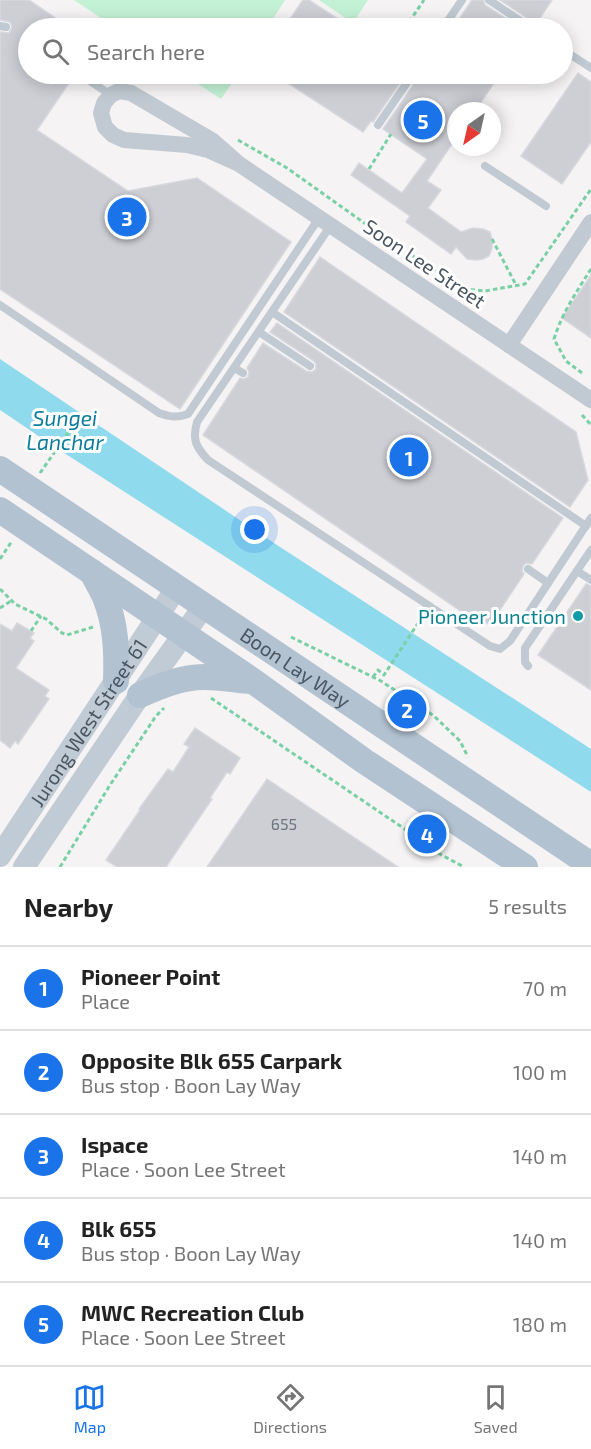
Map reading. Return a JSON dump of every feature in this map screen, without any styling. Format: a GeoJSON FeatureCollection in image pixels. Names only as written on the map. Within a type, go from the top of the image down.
{"type":"FeatureCollection","features":[{"type":"Feature","properties":{"kind":"main road","name":"Boon Lay Way"},"geometry":{"type":"LineString","coordinates":[[0,469],[591,865]]}},
{"type":"Feature","properties":{"kind":"main road","name":"Boon Lay Way"},"geometry":{"type":"LineString","coordinates":[[0,510],[253,681],[364,761],[525,867]]}},
{"type":"Feature","properties":{"kind":"main road"},"geometry":{"type":"LineString","coordinates":[[92,572],[105,598],[114,628],[117,651],[116,681]]}},
{"type":"Feature","properties":{"kind":"main road"},"geometry":{"type":"LineString","coordinates":[[140,695],[184,679],[203,677],[253,681]]}},
{"type":"Feature","properties":{"kind":"street","name":"Soon Lee Street"},"geometry":{"type":"LineString","coordinates":[[239,164],[208,150],[188,145],[124,140],[113,135],[105,127],[101,112],[104,103],[111,95],[119,91],[131,93],[213,141],[239,164],[590,400]]}},
{"type":"Feature","properties":{"kind":"street"},"geometry":{"type":"LineString","coordinates":[[509,345],[591,222]]}},
{"type":"Feature","properties":{"kind":"street","name":"Jurong West Street 61"},"geometry":{"type":"LineString","coordinates":[[0,856],[177,588]]}},
{"type":"Feature","properties":{"kind":"street","name":"Jurong West Street 61"},"geometry":{"type":"LineString","coordinates":[[24,867],[140,695],[204,606]]}},
{"type":"Feature","properties":{"kind":"lane"},"geometry":{"type":"LineString","coordinates":[[450,18],[462,0]]}},
{"type":"Feature","properties":{"kind":"lane"},"geometry":{"type":"LineString","coordinates":[[489,0],[516,18]]}},
{"type":"Feature","properties":{"kind":"lane"},"geometry":{"type":"LineString","coordinates":[[573,56],[591,68]]}},
{"type":"Feature","properties":{"kind":"lane"},"geometry":{"type":"LineString","coordinates":[[94,84],[111,95]]}},
{"type":"Feature","properties":{"kind":"lane"},"geometry":{"type":"LineString","coordinates":[[378,125],[406,84]]}},
{"type":"Feature","properties":{"kind":"lane"},"geometry":{"type":"LineString","coordinates":[[485,166],[546,206]]}},
{"type":"Feature","properties":{"kind":"lane"},"geometry":{"type":"LineString","coordinates":[[0,305],[159,413],[179,418],[189,414],[325,221]]}},
{"type":"Feature","properties":{"kind":"lane"},"geometry":{"type":"LineString","coordinates":[[272,312],[588,522],[510,641],[500,649],[490,646],[429,606],[208,460],[198,450],[195,440],[197,422],[272,312],[325,221]]}},
{"type":"Feature","properties":{"kind":"lane"},"geometry":{"type":"LineString","coordinates":[[259,332],[309,366]]}},
{"type":"Feature","properties":{"kind":"lane"},"geometry":{"type":"LineString","coordinates":[[234,368],[243,373]]}},
{"type":"Feature","properties":{"kind":"lane"},"geometry":{"type":"LineString","coordinates":[[528,666],[525,662],[525,648],[591,550]]}},
{"type":"Feature","properties":{"kind":"lane"},"geometry":{"type":"LineString","coordinates":[[528,569],[548,583]]}},
{"type":"Feature","properties":{"kind":"lane"},"geometry":{"type":"LineString","coordinates":[[577,571],[591,580]]}},
{"type":"Feature","properties":{"kind":"path"},"geometry":{"type":"LineString","coordinates":[[412,18],[424,0]]}},
{"type":"Feature","properties":{"kind":"path"},"geometry":{"type":"LineString","coordinates":[[229,134],[287,168],[391,242],[464,289],[485,291],[525,284],[591,189]]}},
{"type":"Feature","properties":{"kind":"path"},"geometry":{"type":"LineString","coordinates":[[369,169],[391,134]]}},
{"type":"Feature","properties":{"kind":"path"},"geometry":{"type":"LineString","coordinates":[[492,239],[516,285]]}},
{"type":"Feature","properties":{"kind":"path"},"geometry":{"type":"LineString","coordinates":[[583,373],[566,361],[554,339],[571,300],[591,269]]}},
{"type":"Feature","properties":{"kind":"path"},"geometry":{"type":"LineString","coordinates":[[40,474],[82,413]]}},
{"type":"Feature","properties":{"kind":"path"},"geometry":{"type":"LineString","coordinates":[[0,559],[14,539],[7,534]]}},
{"type":"Feature","properties":{"kind":"path"},"geometry":{"type":"LineString","coordinates":[[0,589],[19,606],[40,616],[65,634],[95,626]]}},
{"type":"Feature","properties":{"kind":"path"},"geometry":{"type":"LineString","coordinates":[[0,608],[12,601]]}},
{"type":"Feature","properties":{"kind":"path"},"geometry":{"type":"LineString","coordinates":[[373,677],[378,670],[384,675],[429,606]]}},
{"type":"Feature","properties":{"kind":"path"},"geometry":{"type":"LineString","coordinates":[[30,631],[40,616]]}},
{"type":"Feature","properties":{"kind":"path"},"geometry":{"type":"LineString","coordinates":[[285,634],[381,681],[434,716],[460,741],[471,763]]}},
{"type":"Feature","properties":{"kind":"path"},"geometry":{"type":"LineString","coordinates":[[203,697],[212,699],[418,838]]}},
{"type":"Feature","properties":{"kind":"path"},"geometry":{"type":"LineString","coordinates":[[60,867],[110,785],[156,716],[170,700]]}},
{"type":"Feature","properties":{"kind":"path"},"geometry":{"type":"LineString","coordinates":[[438,853],[465,867]]}},
{"type":"Feature","properties":{"kind":"green space"},"geometry":{"type":"Polygon","coordinates":[[[74,0],[285,0],[273,18],[101,18],[74,0]]]}},
{"type":"Feature","properties":{"kind":"green space"},"geometry":{"type":"Polygon","coordinates":[[[319,0],[368,0],[356,18],[346,18],[319,0]]]}},
{"type":"Feature","properties":{"kind":"green space"},"geometry":{"type":"Polygon","coordinates":[[[198,84],[231,84],[221,99],[198,84]]]}},
{"type":"Feature","properties":{"kind":"water","name":"Sungei Lanchar"},"geometry":{"type":"Polygon","coordinates":[[[0,359],[277,545],[591,749],[591,792],[0,410],[0,359]]]}},
{"type":"Feature","properties":{"kind":"building"},"geometry":{"type":"Polygon","coordinates":[[[0,0],[29,0],[55,18],[18,18],[18,84],[68,84],[37,130],[128,191],[197,178],[291,242],[180,409],[0,289],[0,32],[9,33],[12,27],[10,22],[0,20],[0,0]]]}},
{"type":"Feature","properties":{"kind":"building"},"geometry":{"type":"Polygon","coordinates":[[[303,0],[309,0],[337,18],[291,18],[303,0]]]}},
{"type":"Feature","properties":{"kind":"building"},"geometry":{"type":"Polygon","coordinates":[[[472,0],[483,0],[485,5],[505,18],[460,18],[472,0]]]}},
{"type":"Feature","properties":{"kind":"building"},"geometry":{"type":"Polygon","coordinates":[[[500,0],[552,0],[540,18],[527,18],[500,0]]]}},
{"type":"Feature","properties":{"kind":"building"},"geometry":{"type":"Polygon","coordinates":[[[578,73],[591,82],[591,142],[562,184],[521,156],[570,84],[573,84],[578,73]]]}},
{"type":"Feature","properties":{"kind":"building"},"geometry":{"type":"Polygon","coordinates":[[[289,84],[399,84],[373,122],[371,121],[363,132],[289,84]]]}},
{"type":"Feature","properties":{"kind":"building"},"geometry":{"type":"Polygon","coordinates":[[[414,84],[493,84],[481,102],[447,102],[447,151],[427,181],[441,190],[428,208],[461,232],[473,228],[490,232],[492,248],[489,256],[476,260],[467,259],[456,247],[451,254],[406,222],[410,216],[351,175],[359,163],[402,193],[427,159],[383,129],[414,84]]]}},
{"type":"Feature","properties":{"kind":"building"},"geometry":{"type":"Polygon","coordinates":[[[320,257],[576,432],[588,480],[570,507],[284,312],[320,257]]]}},
{"type":"Feature","properties":{"kind":"building"},"geometry":{"type":"Polygon","coordinates":[[[591,275],[591,338],[562,318],[591,275]]]}},
{"type":"Feature","properties":{"kind":"building"},"geometry":{"type":"Polygon","coordinates":[[[277,323],[563,518],[532,564],[526,563],[523,566],[524,574],[492,622],[481,625],[203,435],[240,378],[248,377],[247,368],[263,343],[306,371],[312,372],[316,369],[314,361],[270,332],[277,323]]]}},
{"type":"Feature","properties":{"kind":"building","name":"Pioneer Junction"},"geometry":{"type":"Polygon","coordinates":[[[586,584],[591,586],[591,690],[538,655],[586,584]]]}},
{"type":"Feature","properties":{"kind":"building"},"geometry":{"type":"Polygon","coordinates":[[[17,623],[34,633],[30,638],[34,641],[16,668],[49,690],[45,696],[49,699],[18,744],[15,741],[10,748],[0,740],[0,624],[12,631],[17,623]]]}},
{"type":"Feature","properties":{"kind":"building"},"geometry":{"type":"Polygon","coordinates":[[[195,728],[240,758],[230,774],[227,772],[210,798],[212,799],[166,867],[117,867],[106,860],[168,769],[173,772],[189,747],[184,744],[195,728]]]}},
{"type":"Feature","properties":{"kind":"building"},"geometry":{"type":"Polygon","coordinates":[[[267,779],[398,867],[207,867],[267,779]]]}},
{"type":"Feature","properties":{"kind":"place","name":"MWC Recreation Club"},"geometry":{"type":"Point","coordinates":[423,120]}},
{"type":"Feature","properties":{"kind":"place","name":"Ispace"},"geometry":{"type":"Point","coordinates":[127,217]}},
{"type":"Feature","properties":{"kind":"place","name":"Pioneer Point"},"geometry":{"type":"Point","coordinates":[409,457]}},
{"type":"Feature","properties":{"kind":"place","name":"Pioneer Junction"},"geometry":{"type":"Point","coordinates":[578,616]}},
{"type":"Feature","properties":{"kind":"place","name":"Opposite Blk 655 Carpark"},"geometry":{"type":"Point","coordinates":[407,709]}},
{"type":"Feature","properties":{"kind":"place","name":"Blk 655"},"geometry":{"type":"Point","coordinates":[427,834]}}]}
